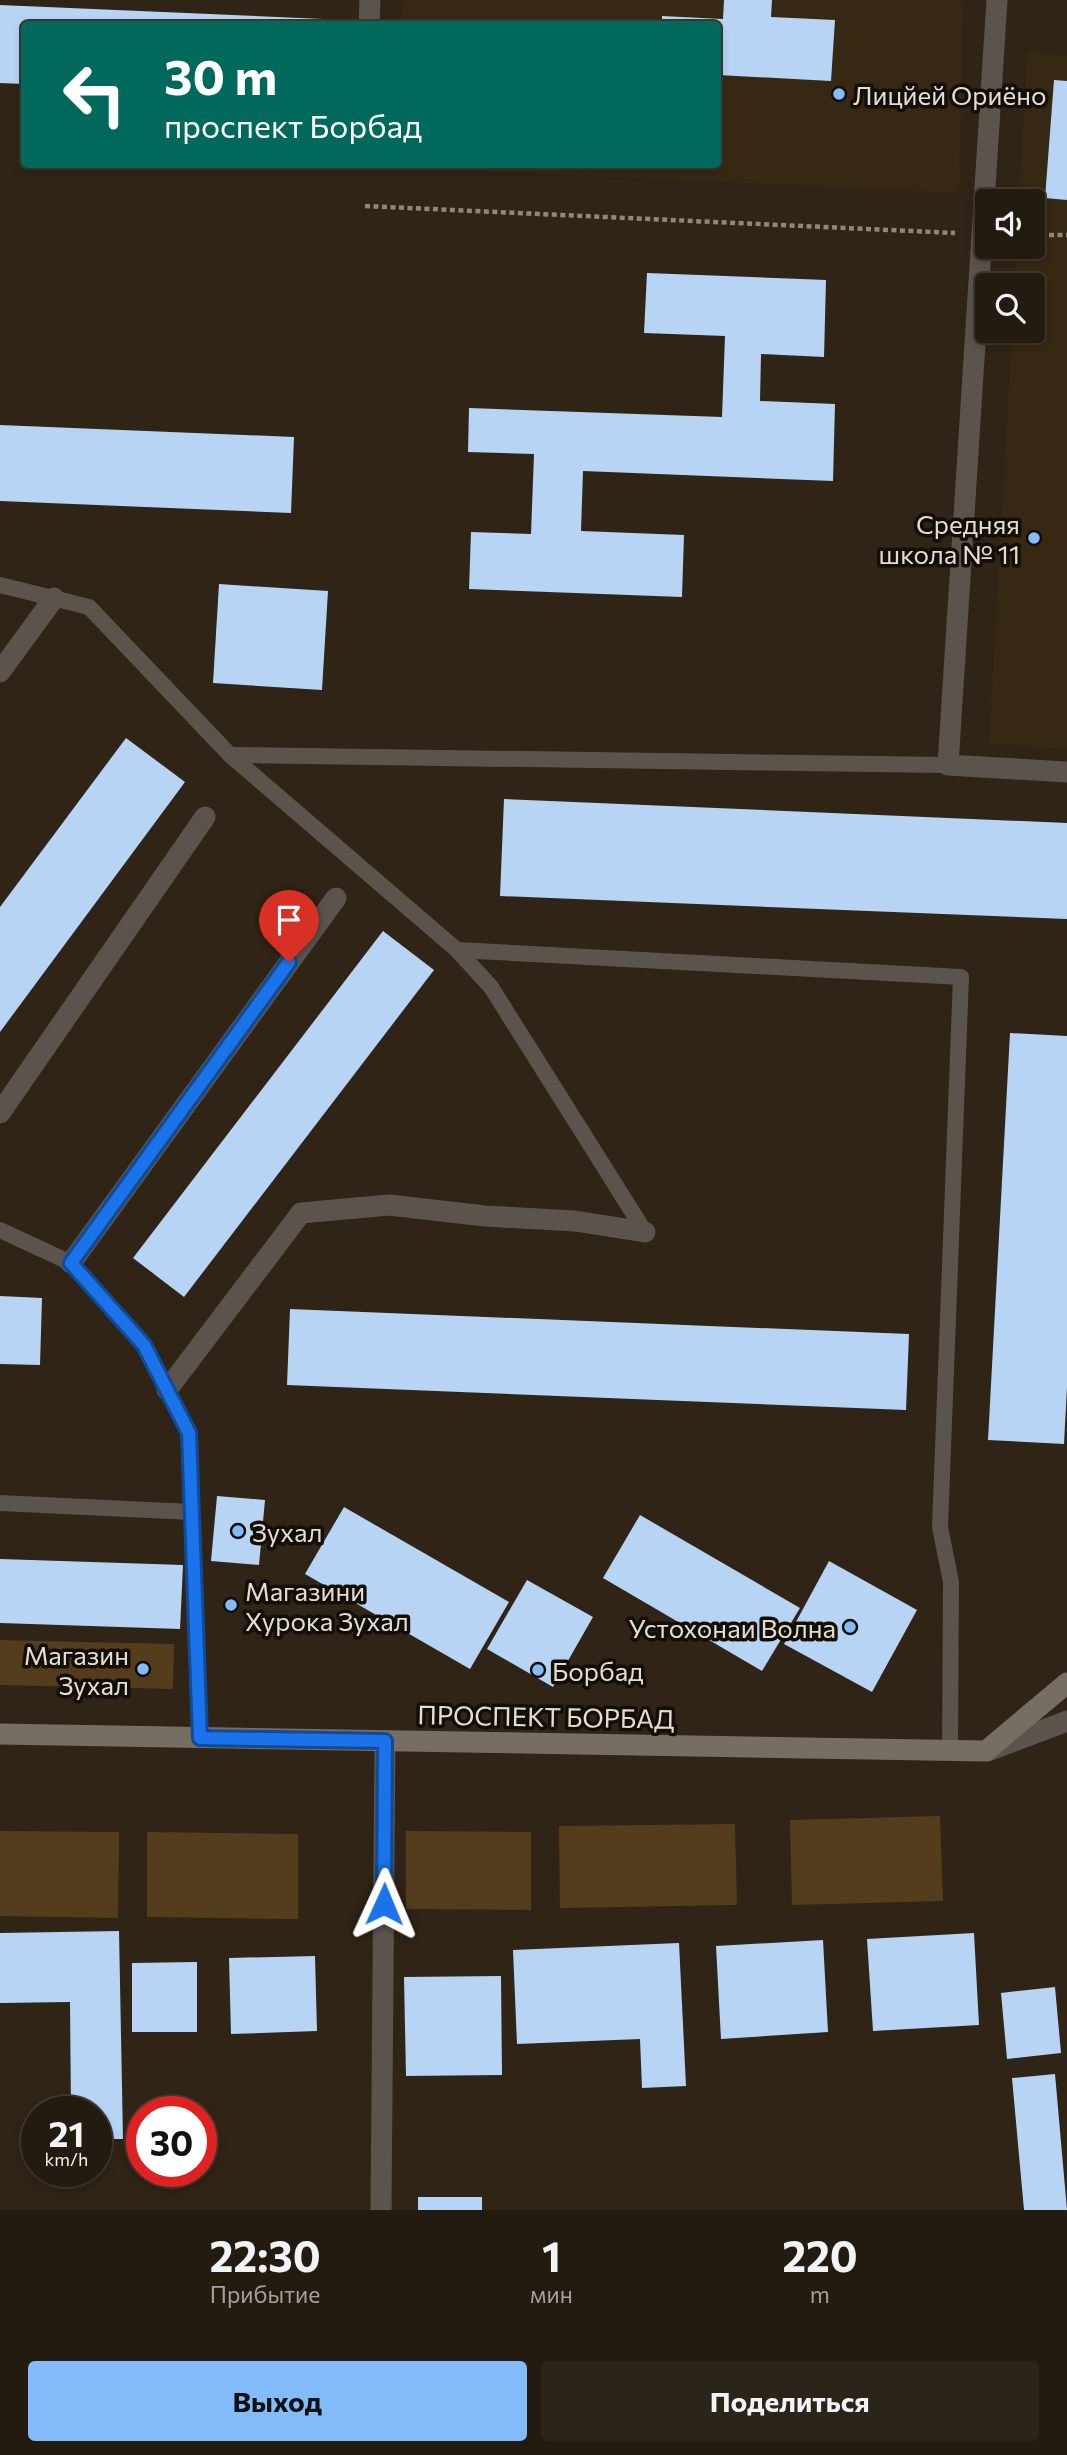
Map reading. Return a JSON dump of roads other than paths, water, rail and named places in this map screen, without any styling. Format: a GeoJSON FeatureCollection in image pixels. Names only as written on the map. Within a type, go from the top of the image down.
{"type":"FeatureCollection","features":[{"type":"Feature","properties":{"kind":"street"},"geometry":{"type":"LineString","coordinates":[[369,21],[370,0]]}},
{"type":"Feature","properties":{"kind":"street"},"geometry":{"type":"LineString","coordinates":[[997,0],[948,765],[1067,772]]}},
{"type":"Feature","properties":{"kind":"street"},"geometry":{"type":"LineString","coordinates":[[0,672],[54,598]]}},
{"type":"Feature","properties":{"kind":"street"},"geometry":{"type":"LineString","coordinates":[[0,1114],[205,817]]}},
{"type":"Feature","properties":{"kind":"street"},"geometry":{"type":"LineString","coordinates":[[71,1263],[336,898]]}},
{"type":"Feature","properties":{"kind":"street"},"geometry":{"type":"LineString","coordinates":[[167,1390],[301,1213],[389,1205],[485,1216],[575,1221],[645,1232]]}},
{"type":"Feature","properties":{"kind":"street"},"geometry":{"type":"LineString","coordinates":[[986,1751],[1067,1684]]}},
{"type":"Feature","properties":{"kind":"street"},"geometry":{"type":"LineString","coordinates":[[986,1751],[1067,1721]]}},
{"type":"Feature","properties":{"kind":"street","name":"ПРОСПЕКТ БОРБАД"},"geometry":{"type":"LineString","coordinates":[[0,1734],[986,1751]]}},
{"type":"Feature","properties":{"kind":"street"},"geometry":{"type":"LineString","coordinates":[[381,2210],[385,1741]]}},
{"type":"Feature","properties":{"kind":"lane"},"geometry":{"type":"LineString","coordinates":[[0,585],[89,607],[230,755],[457,950],[491,987],[645,1232]]}},
{"type":"Feature","properties":{"kind":"lane"},"geometry":{"type":"LineString","coordinates":[[230,755],[948,765]]}},
{"type":"Feature","properties":{"kind":"lane"},"geometry":{"type":"LineString","coordinates":[[457,950],[961,976],[940,1527],[951,1582],[950,1751]]}},
{"type":"Feature","properties":{"kind":"lane"},"geometry":{"type":"LineString","coordinates":[[0,1230],[71,1263],[144,1345],[189,1433],[200,1738]]}},
{"type":"Feature","properties":{"kind":"lane"},"geometry":{"type":"LineString","coordinates":[[0,1503],[192,1512]]}},
{"type":"Feature","properties":{"kind":"place","name":"Лицйей Ориёно"},"geometry":{"type":"Point","coordinates":[839,94]}},
{"type":"Feature","properties":{"kind":"place","name":"Средняя школа № 11"},"geometry":{"type":"Point","coordinates":[1034,538]}},
{"type":"Feature","properties":{"kind":"place","name":"Зухал"},"geometry":{"type":"Point","coordinates":[238,1531]}},
{"type":"Feature","properties":{"kind":"place","name":"Магазини Хурока Зухал"},"geometry":{"type":"Point","coordinates":[231,1605]}},
{"type":"Feature","properties":{"kind":"place","name":"Устохонаи Волна"},"geometry":{"type":"Point","coordinates":[850,1627]}},
{"type":"Feature","properties":{"kind":"place","name":"Магазин Зухал"},"geometry":{"type":"Point","coordinates":[143,1669]}},
{"type":"Feature","properties":{"kind":"place","name":"Борбад"},"geometry":{"type":"Point","coordinates":[538,1670]}}]}
